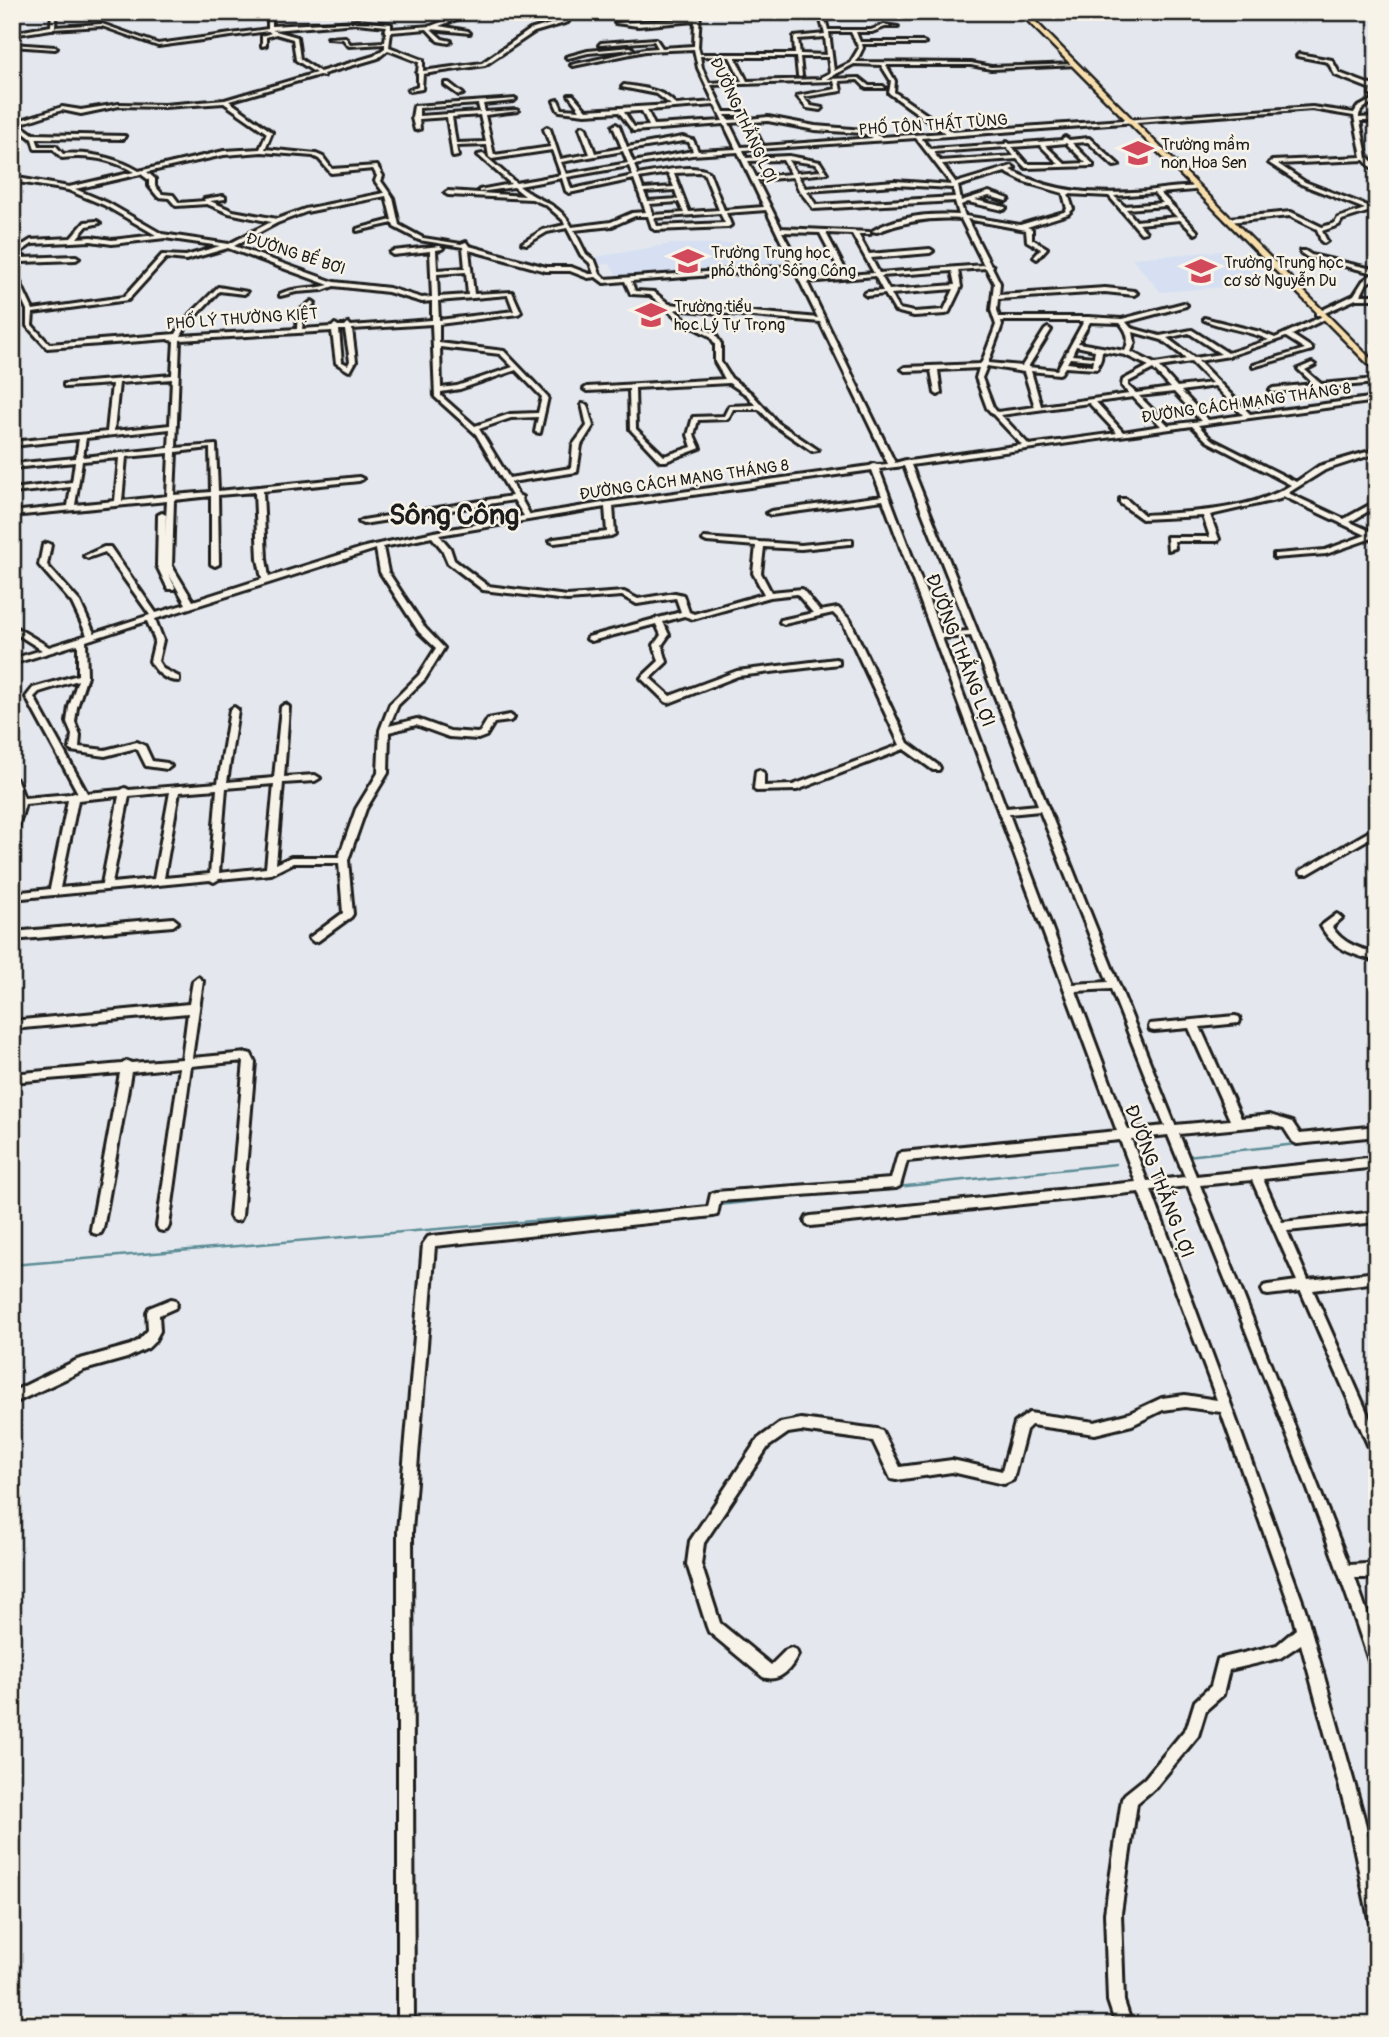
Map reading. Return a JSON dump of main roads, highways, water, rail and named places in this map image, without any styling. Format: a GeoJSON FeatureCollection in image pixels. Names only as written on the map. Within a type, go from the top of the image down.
{"type":"FeatureCollection","features":[{"type":"Feature","properties":{"kind":"main road"},"geometry":{"type":"LineString","coordinates":[[1022,13],[1377,370]]}},
{"type":"Feature","properties":{"kind":"waterway"},"geometry":{"type":"LineString","coordinates":[[1187,1156],[1297,1144]]}},
{"type":"Feature","properties":{"kind":"waterway"},"geometry":{"type":"LineString","coordinates":[[897,1187],[1116,1164]]}},
{"type":"Feature","properties":{"kind":"waterway"},"geometry":{"type":"LineString","coordinates":[[719,1205],[848,1191]]}},
{"type":"Feature","properties":{"kind":"waterway"},"geometry":{"type":"LineString","coordinates":[[12,1265],[709,1206]]}},
{"type":"Feature","properties":{"kind":"place","name":"Trường mầm non Hoa Sen"},"geometry":{"type":"Point","coordinates":[1138,153]}},
{"type":"Feature","properties":{"kind":"place","name":"Trường Trung học phổ thông Sông Công"},"geometry":{"type":"Point","coordinates":[688,261]}},
{"type":"Feature","properties":{"kind":"place","name":"Trường Trung học cơ sở Nguyễn Du"},"geometry":{"type":"Point","coordinates":[1201,271]}},
{"type":"Feature","properties":{"kind":"place","name":"Trường tiểu học Lý Tự Trọng"},"geometry":{"type":"Point","coordinates":[651,315]}},
{"type":"Feature","properties":{"kind":"district","name":"Sông Công"},"geometry":{"type":"Point","coordinates":[454,514]}}]}
